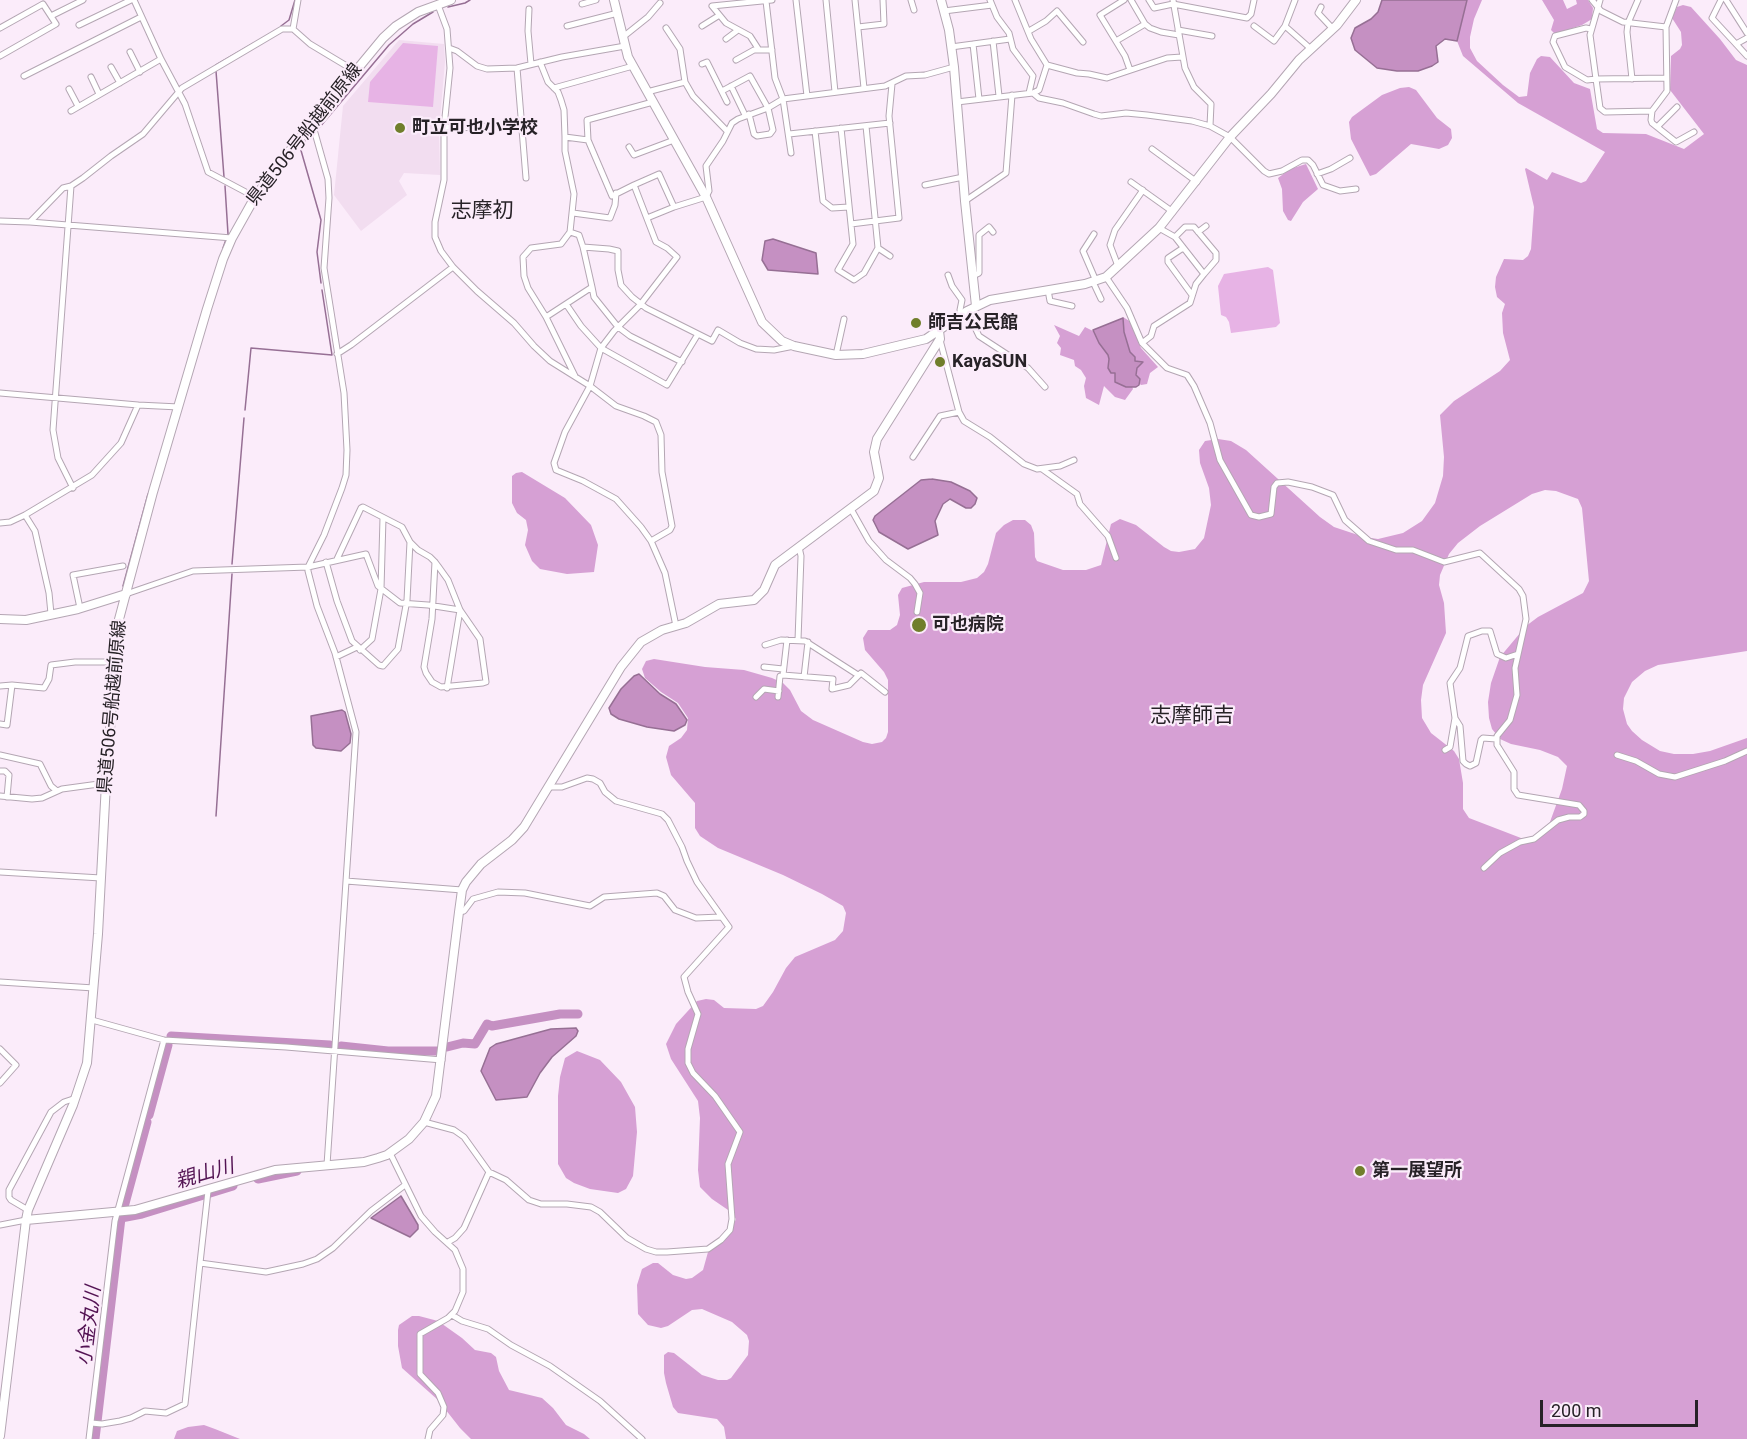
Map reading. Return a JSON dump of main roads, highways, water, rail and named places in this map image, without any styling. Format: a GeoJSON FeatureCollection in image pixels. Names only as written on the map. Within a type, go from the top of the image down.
{"type":"FeatureCollection","features":[{"type":"Feature","properties":{"kind":"waterway"},"geometry":{"type":"LineString","coordinates":[[281,26],[289,20],[295,0]]}},
{"type":"Feature","properties":{"kind":"waterway"},"geometry":{"type":"LineString","coordinates":[[448,7],[470,0]]}},
{"type":"Feature","properties":{"kind":"waterway"},"geometry":{"type":"LineString","coordinates":[[319,128],[389,45],[413,24],[433,12]]}},
{"type":"Feature","properties":{"kind":"waterway"},"geometry":{"type":"LineString","coordinates":[[216,65],[254,43]]}},
{"type":"Feature","properties":{"kind":"waterway"},"geometry":{"type":"LineString","coordinates":[[216,71],[224,177]]}},
{"type":"Feature","properties":{"kind":"waterway"},"geometry":{"type":"LineString","coordinates":[[310,136],[300,147],[321,220],[317,252],[321,283]]}},
{"type":"Feature","properties":{"kind":"waterway"},"geometry":{"type":"LineString","coordinates":[[223,248],[228,234],[225,186]]}},
{"type":"Feature","properties":{"kind":"waterway"},"geometry":{"type":"LineString","coordinates":[[245,410],[251,348],[332,355],[322,290]]}},
{"type":"Feature","properties":{"kind":"waterway"},"geometry":{"type":"LineString","coordinates":[[232,564],[244,418]]}},
{"type":"Feature","properties":{"kind":"waterway"},"geometry":{"type":"LineString","coordinates":[[123,586],[148,494]]}},
{"type":"Feature","properties":{"kind":"waterway"},"geometry":{"type":"LineString","coordinates":[[216,816],[232,574]]}},
{"type":"Feature","properties":{"kind":"waterway","name":"小金丸川"},"geometry":{"type":"LineString","coordinates":[[447,1047],[463,1043],[475,1044],[487,1024],[492,1026],[560,1014],[578,1014]]}},
{"type":"Feature","properties":{"kind":"waterway","name":"小金丸川"},"geometry":{"type":"LineString","coordinates":[[171,1036],[330,1045]]}},
{"type":"Feature","properties":{"kind":"waterway","name":"小金丸川"},"geometry":{"type":"LineString","coordinates":[[149,1115],[168,1045]]}},
{"type":"Feature","properties":{"kind":"waterway","name":"小金丸川"},"geometry":{"type":"LineString","coordinates":[[341,1046],[388,1051],[437,1051]]}},
{"type":"Feature","properties":{"kind":"waterway","name":"小金丸川"},"geometry":{"type":"LineString","coordinates":[[124,1207],[147,1122]]}},
{"type":"Feature","properties":{"kind":"waterway","name":"親山川"},"geometry":{"type":"LineString","coordinates":[[258,1179],[297,1171]]}},
{"type":"Feature","properties":{"kind":"waterway","name":"小金丸川"},"geometry":{"type":"LineString","coordinates":[[95,1439],[121,1218],[142,1214],[233,1186]]}},
{"type":"Feature","properties":{"kind":"place","name":"町立可也小学校"},"geometry":{"type":"Point","coordinates":[400,128]}},
{"type":"Feature","properties":{"kind":"place","name":"師吉公民館"},"geometry":{"type":"Point","coordinates":[916,323]}},
{"type":"Feature","properties":{"kind":"place","name":"KayaSUN"},"geometry":{"type":"Point","coordinates":[940,362]}},
{"type":"Feature","properties":{"kind":"place","name":"可也病院"},"geometry":{"type":"Point","coordinates":[919,625]}},
{"type":"Feature","properties":{"kind":"place","name":"第一展望所"},"geometry":{"type":"Point","coordinates":[1360,1171]}},
{"type":"Feature","properties":{"kind":"district","name":"志摩初"},"geometry":{"type":"Point","coordinates":[482,212]}},
{"type":"Feature","properties":{"kind":"district","name":"志摩師吉"},"geometry":{"type":"Point","coordinates":[1192,717]}}]}
